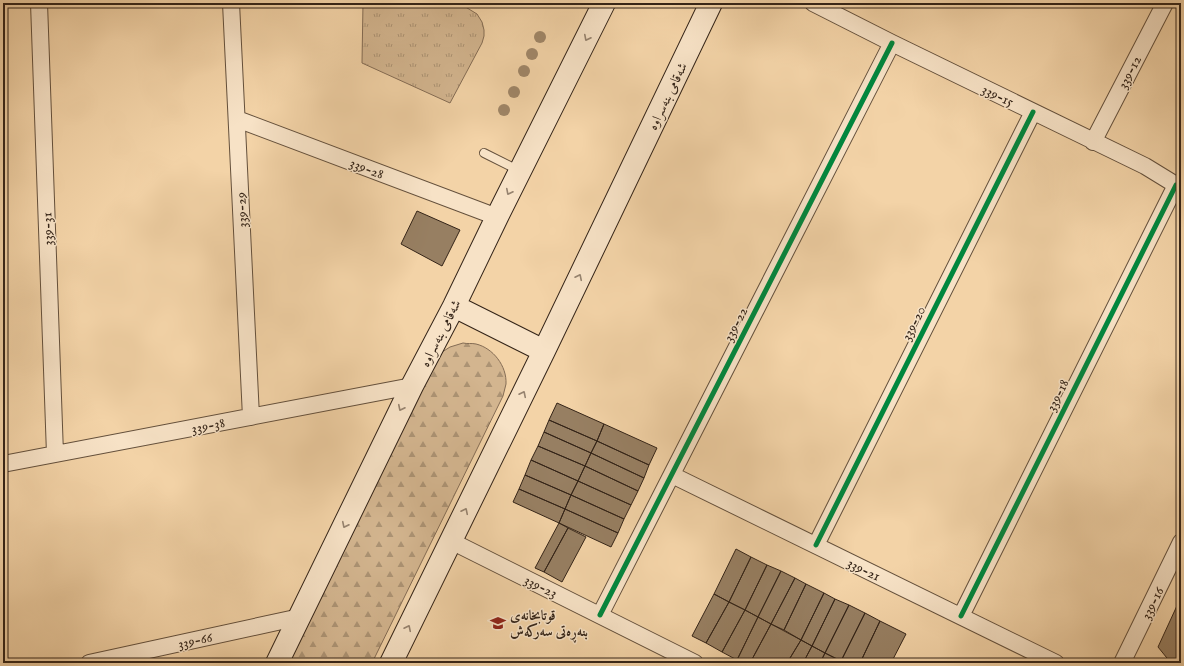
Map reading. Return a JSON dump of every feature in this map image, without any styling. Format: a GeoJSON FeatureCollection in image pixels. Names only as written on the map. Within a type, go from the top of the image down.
{"type":"FeatureCollection","features":[{"type":"Feature","properties":{"kind":"main road","name":"شەقامی بنەسراوە"},"geometry":{"type":"LineString","coordinates":[[277,663],[412,386],[454,306],[604,3]]}},
{"type":"Feature","properties":{"kind":"main road","name":"شەقامی بنەسراوە"},"geometry":{"type":"LineString","coordinates":[[391,663],[544,351],[711,3]]}},
{"type":"Feature","properties":{"kind":"main road"},"geometry":{"type":"LineString","coordinates":[[454,306],[544,351]]}},
{"type":"Feature","properties":{"kind":"street","name":"339-31"},"geometry":{"type":"LineString","coordinates":[[39,3],[55,454]]}},
{"type":"Feature","properties":{"kind":"street","name":"339-29"},"geometry":{"type":"LineString","coordinates":[[231,3],[251,417]]}},
{"type":"Feature","properties":{"kind":"street","name":"339-15"},"geometry":{"type":"LineString","coordinates":[[813,3],[1093,142],[1145,166],[1178,187]]}},
{"type":"Feature","properties":{"kind":"street","name":"339-12"},"geometry":{"type":"LineString","coordinates":[[1093,142],[1165,3]]}},
{"type":"Feature","properties":{"kind":"street","name":"339-22"},"geometry":{"type":"LineString","coordinates":[[600,615],[892,43]]}},
{"type":"Feature","properties":{"kind":"street","name":"339-20"},"geometry":{"type":"LineString","coordinates":[[816,545],[1033,112]]}},
{"type":"Feature","properties":{"kind":"street","name":"339-28"},"geometry":{"type":"LineString","coordinates":[[237,119],[497,217]]}},
{"type":"Feature","properties":{"kind":"street","name":"339-18"},"geometry":{"type":"LineString","coordinates":[[961,616],[1178,187]]}},
{"type":"Feature","properties":{"kind":"street","name":"339-38"},"geometry":{"type":"LineString","coordinates":[[3,464],[412,386]]}},
{"type":"Feature","properties":{"kind":"street","name":"339-21"},"geometry":{"type":"LineString","coordinates":[[672,475],[1056,663]]}},
{"type":"Feature","properties":{"kind":"street","name":"339-23"},"geometry":{"type":"LineString","coordinates":[[450,541],[695,663]]}},
{"type":"Feature","properties":{"kind":"street","name":"339-16"},"geometry":{"type":"LineString","coordinates":[[1122,663],[1181,542]]}},
{"type":"Feature","properties":{"kind":"street","name":"339-66"},"geometry":{"type":"LineString","coordinates":[[89,663],[300,617]]}},
{"type":"Feature","properties":{"kind":"lane"},"geometry":{"type":"LineString","coordinates":[[484,153],[520,171]]}},
{"type":"Feature","properties":{"kind":"green space"},"geometry":{"type":"Polygon","coordinates":[[[363,3],[459,3],[477,14],[482,22],[484,30],[482,43],[450,103],[362,63],[363,3]]]}},
{"type":"Feature","properties":{"kind":"green space"},"geometry":{"type":"Polygon","coordinates":[[[463,343],[482,346],[488,349],[498,359],[506,377],[503,396],[372,663],[287,663],[439,354],[450,347],[463,343]]]}},
{"type":"Feature","properties":{"kind":"building"},"geometry":{"type":"Polygon","coordinates":[[[417,211],[460,230],[442,266],[401,244],[417,211]]]}},
{"type":"Feature","properties":{"kind":"building"},"geometry":{"type":"Polygon","coordinates":[[[557,403],[604,424],[597,441],[549,420],[557,403]]]}},
{"type":"Feature","properties":{"kind":"building"},"geometry":{"type":"Polygon","coordinates":[[[549,420],[597,441],[591,453],[544,432],[549,420]]]}},
{"type":"Feature","properties":{"kind":"building"},"geometry":{"type":"Polygon","coordinates":[[[604,424],[657,448],[649,465],[597,441],[604,424]]]}},
{"type":"Feature","properties":{"kind":"building"},"geometry":{"type":"Polygon","coordinates":[[[544,432],[591,453],[585,466],[538,446],[544,432]]]}},
{"type":"Feature","properties":{"kind":"building"},"geometry":{"type":"Polygon","coordinates":[[[597,441],[649,465],[644,478],[591,453],[597,441]]]}},
{"type":"Feature","properties":{"kind":"building"},"geometry":{"type":"Polygon","coordinates":[[[538,446],[585,466],[578,481],[531,460],[538,446]]]}},
{"type":"Feature","properties":{"kind":"building"},"geometry":{"type":"Polygon","coordinates":[[[591,453],[644,478],[638,491],[585,466],[591,453]]]}},
{"type":"Feature","properties":{"kind":"building"},"geometry":{"type":"Polygon","coordinates":[[[531,460],[578,481],[571,495],[525,475],[531,460]]]}},
{"type":"Feature","properties":{"kind":"building"},"geometry":{"type":"Polygon","coordinates":[[[585,466],[638,491],[631,505],[578,481],[585,466]]]}},
{"type":"Feature","properties":{"kind":"building"},"geometry":{"type":"Polygon","coordinates":[[[525,475],[571,495],[565,509],[519,489],[525,475]]]}},
{"type":"Feature","properties":{"kind":"building"},"geometry":{"type":"Polygon","coordinates":[[[578,481],[631,505],[624,519],[571,495],[578,481]]]}},
{"type":"Feature","properties":{"kind":"building"},"geometry":{"type":"Polygon","coordinates":[[[519,489],[565,509],[559,523],[513,502],[519,489]]]}},
{"type":"Feature","properties":{"kind":"building"},"geometry":{"type":"Polygon","coordinates":[[[571,495],[624,519],[618,533],[565,509],[571,495]]]}},
{"type":"Feature","properties":{"kind":"building"},"geometry":{"type":"Polygon","coordinates":[[[565,509],[618,533],[611,547],[559,523],[565,509]]]}},
{"type":"Feature","properties":{"kind":"building"},"geometry":{"type":"Polygon","coordinates":[[[559,523],[568,528],[544,572],[535,568],[559,523]]]}},
{"type":"Feature","properties":{"kind":"building"},"geometry":{"type":"Polygon","coordinates":[[[568,528],[586,537],[562,582],[544,572],[568,528]]]}},
{"type":"Feature","properties":{"kind":"building"},"geometry":{"type":"Polygon","coordinates":[[[736,549],[751,557],[729,602],[714,594],[736,549]]]}},
{"type":"Feature","properties":{"kind":"building"},"geometry":{"type":"Polygon","coordinates":[[[751,557],[767,565],[745,610],[729,602],[751,557]]]}},
{"type":"Feature","properties":{"kind":"building"},"geometry":{"type":"Polygon","coordinates":[[[767,565],[781,571],[758,617],[745,610],[767,565]]]}},
{"type":"Feature","properties":{"kind":"building"},"geometry":{"type":"Polygon","coordinates":[[[781,571],[795,578],[771,624],[758,617],[781,571]]]}},
{"type":"Feature","properties":{"kind":"building"},"geometry":{"type":"Polygon","coordinates":[[[795,578],[806,584],[784,630],[771,624],[795,578]]]}},
{"type":"Feature","properties":{"kind":"building"},"geometry":{"type":"Polygon","coordinates":[[[806,584],[824,593],[801,640],[784,630],[806,584]]]}},
{"type":"Feature","properties":{"kind":"building"},"geometry":{"type":"Polygon","coordinates":[[[824,593],[835,599],[812,646],[801,640],[824,593]]]}},
{"type":"Feature","properties":{"kind":"building"},"geometry":{"type":"Polygon","coordinates":[[[714,594],[729,602],[706,643],[692,636],[714,594]]]}},
{"type":"Feature","properties":{"kind":"building"},"geometry":{"type":"Polygon","coordinates":[[[1181,597],[1181,663],[1171,663],[1158,647],[1181,597]]]}},
{"type":"Feature","properties":{"kind":"building"},"geometry":{"type":"Polygon","coordinates":[[[835,599],[849,605],[825,653],[812,646],[835,599]]]}},
{"type":"Feature","properties":{"kind":"building"},"geometry":{"type":"Polygon","coordinates":[[[729,602],[745,610],[722,652],[706,643],[729,602]]]}},
{"type":"Feature","properties":{"kind":"building"},"geometry":{"type":"Polygon","coordinates":[[[849,605],[865,613],[841,661],[825,653],[849,605]]]}},
{"type":"Feature","properties":{"kind":"building"},"geometry":{"type":"Polygon","coordinates":[[[745,610],[758,617],[737,660],[722,652],[745,610]]]}},
{"type":"Feature","properties":{"kind":"building"},"geometry":{"type":"Polygon","coordinates":[[[865,613],[880,621],[860,663],[844,663],[841,661],[865,613]]]}},
{"type":"Feature","properties":{"kind":"building"},"geometry":{"type":"Polygon","coordinates":[[[758,617],[771,624],[750,663],[743,663],[737,660],[758,617]]]}},
{"type":"Feature","properties":{"kind":"building"},"geometry":{"type":"Polygon","coordinates":[[[880,621],[906,634],[891,663],[860,663],[880,621]]]}},
{"type":"Feature","properties":{"kind":"building"},"geometry":{"type":"Polygon","coordinates":[[[771,624],[801,640],[787,663],[750,663],[771,624]]]}},
{"type":"Feature","properties":{"kind":"building"},"geometry":{"type":"Polygon","coordinates":[[[801,640],[812,646],[803,663],[787,663],[801,640]]]}},
{"type":"Feature","properties":{"kind":"building"},"geometry":{"type":"Polygon","coordinates":[[[812,646],[825,653],[820,663],[803,663],[812,646]]]}},
{"type":"Feature","properties":{"kind":"building"},"geometry":{"type":"Polygon","coordinates":[[[825,653],[841,661],[840,663],[820,663],[825,653]]]}},
{"type":"Feature","properties":{"kind":"cycle path"},"geometry":{"type":"LineString","coordinates":[[600,615],[892,43]]}},
{"type":"Feature","properties":{"kind":"cycle path"},"geometry":{"type":"LineString","coordinates":[[816,545],[1033,112]]}},
{"type":"Feature","properties":{"kind":"cycle path"},"geometry":{"type":"LineString","coordinates":[[961,616],[1176,185]]}},
{"type":"Feature","properties":{"kind":"place","name":"قوتابخانەی بنەڕەتی سەرکەش"},"geometry":{"type":"Point","coordinates":[498,623]}}]}
